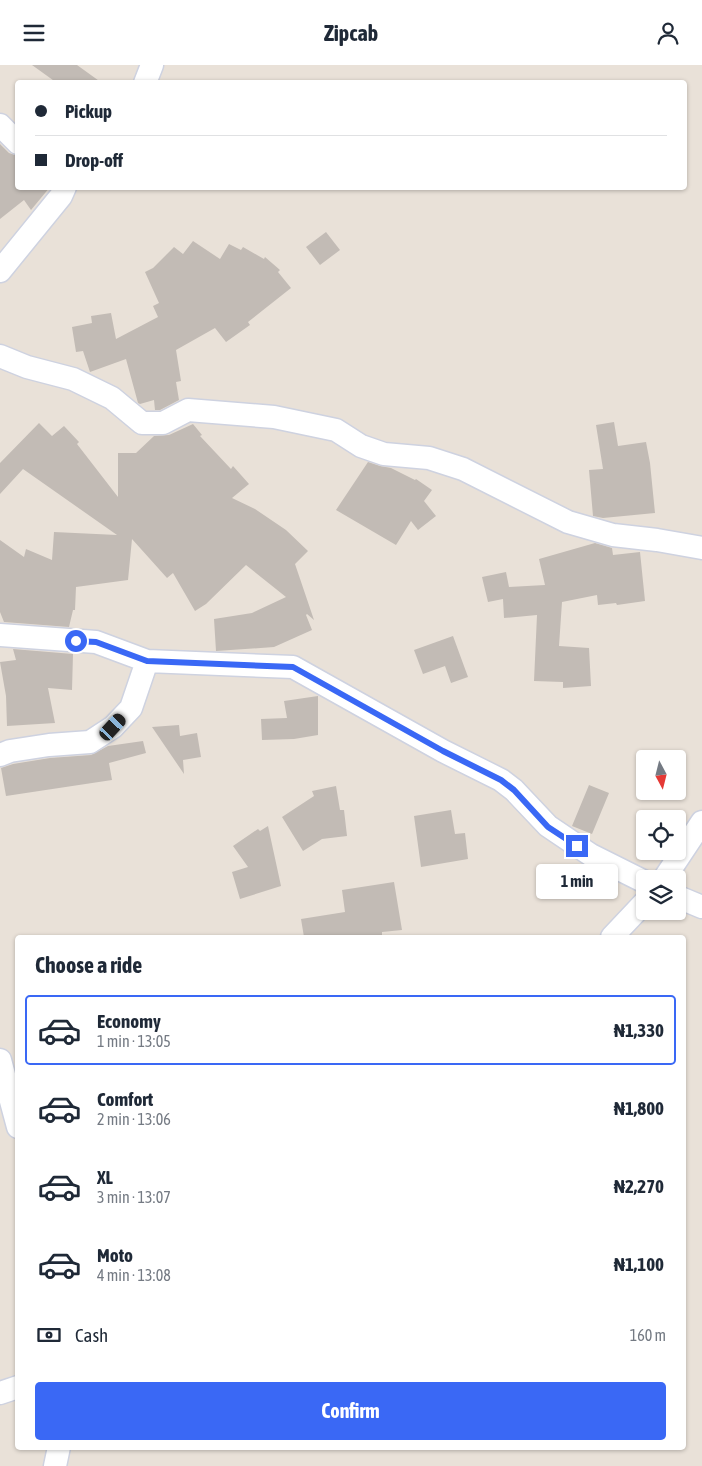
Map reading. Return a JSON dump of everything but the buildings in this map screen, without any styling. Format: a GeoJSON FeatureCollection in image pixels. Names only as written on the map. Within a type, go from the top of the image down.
{"type":"FeatureCollection","features":[{"type":"Feature","properties":{"kind":"street"},"geometry":{"type":"LineString","coordinates":[[146,80],[152,65]]}},
{"type":"Feature","properties":{"kind":"street"},"geometry":{"type":"LineString","coordinates":[[0,125],[15,140]]}},
{"type":"Feature","properties":{"kind":"street"},"geometry":{"type":"LineString","coordinates":[[0,271],[60,190]]}},
{"type":"Feature","properties":{"kind":"street"},"geometry":{"type":"LineString","coordinates":[[0,356],[27,367],[72,379],[112,398],[142,423],[163,423],[188,410],[274,417],[336,430],[361,447],[384,454],[429,458],[463,469],[568,522],[613,535],[702,548]]}},
{"type":"Feature","properties":{"kind":"street"},"geometry":{"type":"LineString","coordinates":[[0,635],[96,642],[147,661],[293,667],[443,751],[501,780],[514,790],[548,827],[591,855],[636,878]]}},
{"type":"Feature","properties":{"kind":"street"},"geometry":{"type":"LineString","coordinates":[[0,755],[10,751],[49,745],[90,742],[113,727],[131,708],[147,661]]}},
{"type":"Feature","properties":{"kind":"street"},"geometry":{"type":"LineString","coordinates":[[670,870],[702,822]]}},
{"type":"Feature","properties":{"kind":"street"},"geometry":{"type":"LineString","coordinates":[[686,900],[702,907]]}},
{"type":"Feature","properties":{"kind":"street"},"geometry":{"type":"LineString","coordinates":[[614,935],[636,911]]}},
{"type":"Feature","properties":{"kind":"street"},"geometry":{"type":"LineString","coordinates":[[0,1060],[15,1116]]}},
{"type":"Feature","properties":{"kind":"street"},"geometry":{"type":"LineString","coordinates":[[0,1393],[15,1388]]}},
{"type":"Feature","properties":{"kind":"street"},"geometry":{"type":"LineString","coordinates":[[55,1466],[59,1450]]}},
{"type":"Feature","properties":{"kind":"route"},"geometry":{"type":"LineString","coordinates":[[76,641],[96,642],[147,661],[293,667],[443,751],[501,780],[514,790],[548,827],[577,846]]}}]}
